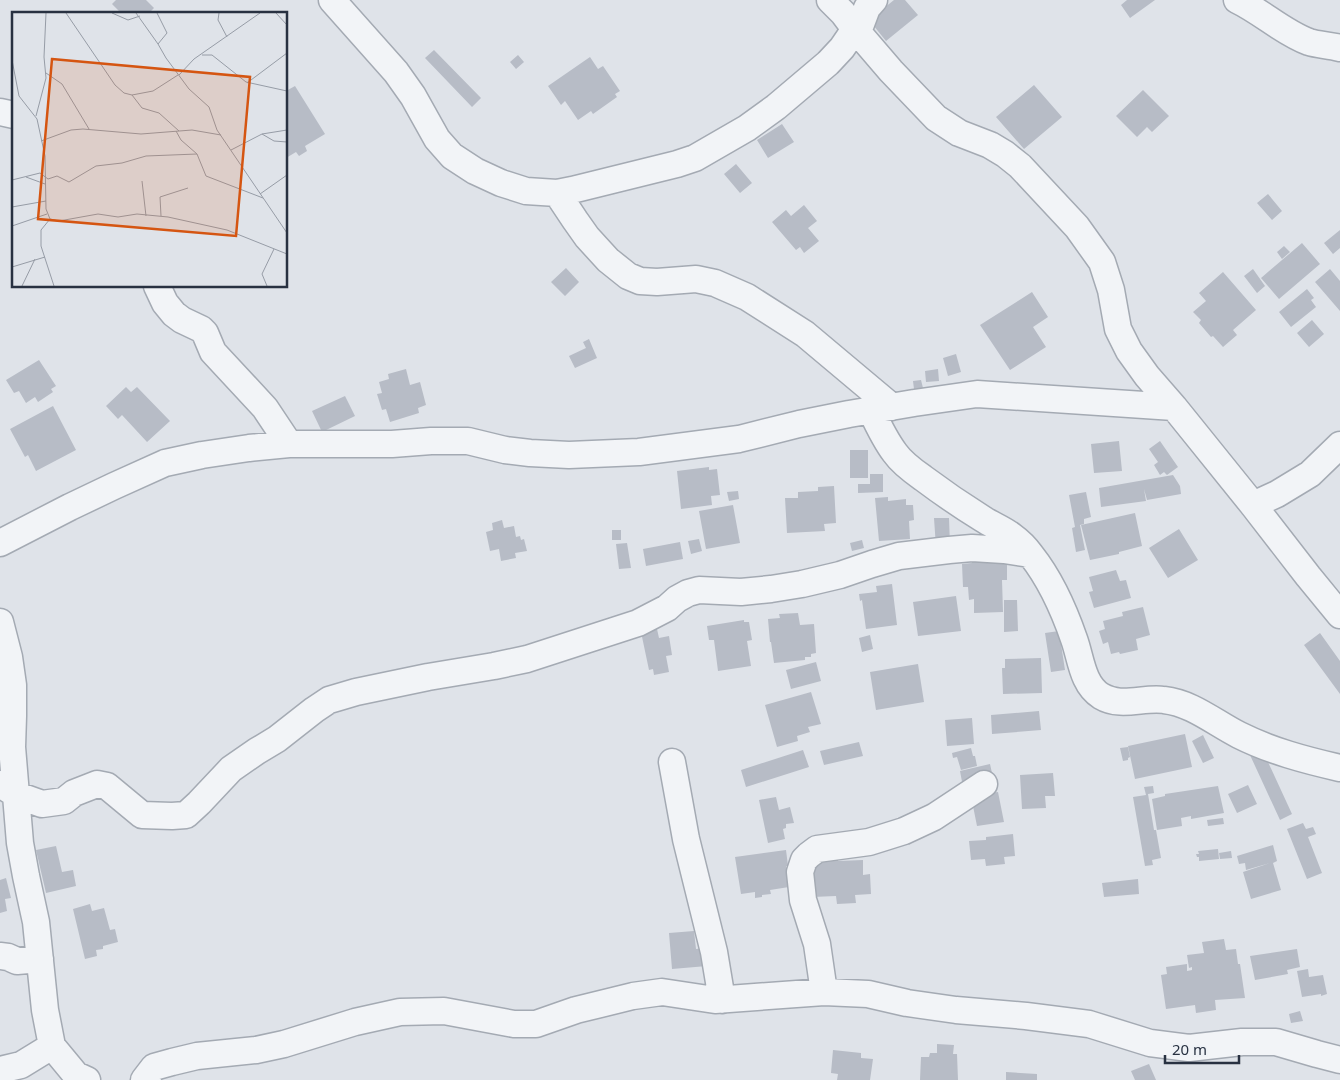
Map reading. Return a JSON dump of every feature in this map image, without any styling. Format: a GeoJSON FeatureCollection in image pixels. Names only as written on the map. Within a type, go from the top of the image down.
{"type":"FeatureCollection","features":[{"type":"Feature","properties":{"kind":"street"},"geometry":{"type":"LineString","coordinates":[[332,0],[396,72],[413,96],[437,139],[452,156],[475,171],[501,183],[526,191],[557,193],[599,184],[695,158],[747,128],[776,107],[828,63],[856,30],[874,0]]}},
{"type":"Feature","properties":{"kind":"street"},"geometry":{"type":"LineString","coordinates":[[830,0],[891,71],[936,118],[959,133],[990,145],[1005,154],[1020,166],[1077,227],[1102,262],[1111,290],[1118,329],[1129,351],[1147,376],[1174,407],[1340,615]]}},
{"type":"Feature","properties":{"kind":"street"},"geometry":{"type":"LineString","coordinates":[[1237,0],[1294,35],[1311,43],[1334,39]]}},
{"type":"Feature","properties":{"kind":"street"},"geometry":{"type":"LineString","coordinates":[[557,193],[587,237],[608,260],[628,276],[640,281],[657,282],[696,279],[715,283],[747,297],[804,334],[882,408],[885,439],[896,455],[912,470],[959,504],[1012,536],[1030,554],[1042,570],[1056,596],[1074,639],[1089,685],[1101,696],[1117,701],[1164,700],[1183,704],[1238,735],[1267,748],[1340,768]]}},
{"type":"Feature","properties":{"kind":"street"},"geometry":{"type":"LineString","coordinates":[[157,288],[174,314],[201,329],[214,352],[265,408],[289,444]]}},
{"type":"Feature","properties":{"kind":"street"},"geometry":{"type":"LineString","coordinates":[[0,544],[70,507],[166,463],[202,455],[289,444],[392,444],[431,440],[468,441],[505,450],[569,455],[639,452],[739,439],[799,424],[882,408],[978,394],[1174,407]]}},
{"type":"Feature","properties":{"kind":"street"},"geometry":{"type":"LineString","coordinates":[[1253,505],[1277,494],[1310,474],[1340,445]]}},
{"type":"Feature","properties":{"kind":"street"},"geometry":{"type":"LineString","coordinates":[[8,790],[42,804],[64,801],[74,793],[97,784],[107,786],[142,815],[186,815],[231,769],[329,700],[356,692],[428,677],[527,659],[638,623],[667,608],[677,599],[688,593],[699,590],[741,592],[771,589],[840,575],[899,556],[950,550],[972,548],[996,549],[1030,554]]}},
{"type":"Feature","properties":{"kind":"street"},"geometry":{"type":"LineString","coordinates":[[0,622],[9,657],[13,685],[12,747],[8,790],[10,842],[26,876],[36,922],[45,1010],[52,1046],[76,1078]]}},
{"type":"Feature","properties":{"kind":"street"},"geometry":{"type":"LineString","coordinates":[[672,762],[686,839],[712,944],[722,1000]]}},
{"type":"Feature","properties":{"kind":"street"},"geometry":{"type":"LineString","coordinates":[[824,992],[817,944],[803,900],[800,872],[804,860],[818,849],[869,842],[904,832],[934,817],[984,784]]}},
{"type":"Feature","properties":{"kind":"street"},"geometry":{"type":"LineString","coordinates":[[0,956],[17,961],[40,959]]}},
{"type":"Feature","properties":{"kind":"street"},"geometry":{"type":"LineString","coordinates":[[144,1080],[154,1067],[172,1062],[197,1056],[266,1048],[355,1022],[400,1012],[444,1011],[514,1024],[536,1024],[576,1010],[633,996],[662,992],[722,1000],[824,992],[868,994],[907,1003],[956,1010],[1088,1024],[1150,1043],[1189,1048],[1242,1042],[1276,1042],[1340,1060]]}},
{"type":"Feature","properties":{"kind":"street"},"geometry":{"type":"LineString","coordinates":[[0,1070],[21,1065],[52,1046]]}},
{"type":"Feature","properties":{"kind":"building"},"geometry":{"type":"Polygon","coordinates":[[[116,0],[146,0],[154,8],[150,12],[120,12],[112,4],[116,0]]]}},
{"type":"Feature","properties":{"kind":"building"},"geometry":{"type":"Polygon","coordinates":[[[894,0],[905,0],[918,15],[886,41],[869,20],[894,0]]]}},
{"type":"Feature","properties":{"kind":"building"},"geometry":{"type":"Polygon","coordinates":[[[1127,0],[1155,0],[1130,18],[1121,5],[1127,0]]]}},
{"type":"Feature","properties":{"kind":"building"},"geometry":{"type":"Polygon","coordinates":[[[434,50],[481,98],[472,107],[425,58],[434,50]]]}},
{"type":"Feature","properties":{"kind":"building"},"geometry":{"type":"Polygon","coordinates":[[[518,55],[524,62],[516,69],[510,62],[518,55]]]}},
{"type":"Feature","properties":{"kind":"building"},"geometry":{"type":"Polygon","coordinates":[[[590,57],[598,69],[603,66],[620,91],[615,94],[617,97],[593,114],[591,111],[578,120],[565,101],[561,105],[548,86],[590,57]]]}},
{"type":"Feature","properties":{"kind":"building"},"geometry":{"type":"Polygon","coordinates":[[[1034,85],[1062,117],[1024,149],[996,117],[1034,85]]]}},
{"type":"Feature","properties":{"kind":"building"},"geometry":{"type":"Polygon","coordinates":[[[295,86],[325,134],[305,146],[307,151],[299,156],[296,152],[288,157],[288,90],[295,86]]]}},
{"type":"Feature","properties":{"kind":"building"},"geometry":{"type":"Polygon","coordinates":[[[1143,90],[1169,116],[1152,132],[1147,127],[1137,137],[1116,116],[1143,90]]]}},
{"type":"Feature","properties":{"kind":"building"},"geometry":{"type":"Polygon","coordinates":[[[782,124],[794,142],[768,158],[757,140],[782,124]]]}},
{"type":"Feature","properties":{"kind":"building"},"geometry":{"type":"Polygon","coordinates":[[[736,164],[752,183],[740,193],[724,174],[736,164]]]}},
{"type":"Feature","properties":{"kind":"building"},"geometry":{"type":"Polygon","coordinates":[[[1268,194],[1282,211],[1272,220],[1257,203],[1268,194]]]}},
{"type":"Feature","properties":{"kind":"building"},"geometry":{"type":"Polygon","coordinates":[[[804,205],[817,221],[808,228],[819,241],[804,253],[800,247],[796,250],[772,222],[786,210],[791,216],[804,205]]]}},
{"type":"Feature","properties":{"kind":"building"},"geometry":{"type":"Polygon","coordinates":[[[1340,230],[1340,248],[1333,254],[1324,243],[1340,230]]]}},
{"type":"Feature","properties":{"kind":"building"},"geometry":{"type":"Polygon","coordinates":[[[1302,243],[1320,264],[1279,299],[1261,278],[1302,243]]]}},
{"type":"Feature","properties":{"kind":"building"},"geometry":{"type":"Polygon","coordinates":[[[1284,246],[1290,252],[1282,259],[1277,252],[1284,246]]]}},
{"type":"Feature","properties":{"kind":"building"},"geometry":{"type":"Polygon","coordinates":[[[566,268],[579,282],[565,296],[551,282],[566,268]]]}},
{"type":"Feature","properties":{"kind":"building"},"geometry":{"type":"Polygon","coordinates":[[[1253,269],[1265,286],[1257,293],[1244,276],[1253,269]]]}},
{"type":"Feature","properties":{"kind":"building"},"geometry":{"type":"Polygon","coordinates":[[[1330,269],[1340,281],[1340,311],[1315,282],[1330,269]]]}},
{"type":"Feature","properties":{"kind":"building"},"geometry":{"type":"Polygon","coordinates":[[[1223,272],[1256,310],[1233,330],[1237,335],[1223,347],[1199,323],[1201,320],[1193,312],[1206,301],[1199,293],[1223,272]]]}},
{"type":"Feature","properties":{"kind":"building"},"geometry":{"type":"Polygon","coordinates":[[[1307,289],[1314,298],[1311,300],[1316,307],[1291,327],[1279,312],[1307,289]]]}},
{"type":"Feature","properties":{"kind":"building"},"geometry":{"type":"Polygon","coordinates":[[[1032,292],[1048,317],[1033,327],[1046,347],[1010,370],[980,325],[1032,292]]]}},
{"type":"Feature","properties":{"kind":"building"},"geometry":{"type":"Polygon","coordinates":[[[1312,320],[1324,334],[1309,347],[1297,333],[1312,320]]]}},
{"type":"Feature","properties":{"kind":"building"},"geometry":{"type":"Polygon","coordinates":[[[589,339],[597,358],[575,368],[569,356],[586,348],[583,342],[589,339]]]}},
{"type":"Feature","properties":{"kind":"building"},"geometry":{"type":"Polygon","coordinates":[[[956,354],[961,372],[948,376],[943,358],[956,354]]]}},
{"type":"Feature","properties":{"kind":"building"},"geometry":{"type":"Polygon","coordinates":[[[39,360],[56,386],[51,389],[53,392],[38,402],[35,397],[26,403],[19,391],[14,393],[6,380],[39,360]]]}},
{"type":"Feature","properties":{"kind":"building"},"geometry":{"type":"Polygon","coordinates":[[[406,369],[410,385],[420,382],[426,405],[418,408],[419,413],[390,422],[386,409],[382,410],[377,394],[382,393],[379,382],[389,379],[388,374],[406,369]]]}},
{"type":"Feature","properties":{"kind":"building"},"geometry":{"type":"Polygon","coordinates":[[[938,369],[939,381],[926,382],[925,371],[938,369]]]}},
{"type":"Feature","properties":{"kind":"building"},"geometry":{"type":"Polygon","coordinates":[[[921,380],[923,388],[914,389],[913,381],[921,380]]]}},
{"type":"Feature","properties":{"kind":"building"},"geometry":{"type":"Polygon","coordinates":[[[126,387],[131,392],[137,387],[170,421],[147,442],[122,415],[118,419],[106,406],[126,387]]]}},
{"type":"Feature","properties":{"kind":"building"},"geometry":{"type":"Polygon","coordinates":[[[345,396],[355,416],[322,432],[312,411],[345,396]]]}},
{"type":"Feature","properties":{"kind":"building"},"geometry":{"type":"Polygon","coordinates":[[[53,406],[76,450],[36,471],[28,455],[25,457],[10,429],[53,406]]]}},
{"type":"Feature","properties":{"kind":"building"},"geometry":{"type":"Polygon","coordinates":[[[1119,441],[1122,471],[1094,473],[1091,444],[1119,441]]]}},
{"type":"Feature","properties":{"kind":"building"},"geometry":{"type":"Polygon","coordinates":[[[1160,441],[1178,467],[1167,475],[1164,472],[1160,475],[1154,465],[1158,462],[1149,449],[1160,441]]]}},
{"type":"Feature","properties":{"kind":"building"},"geometry":{"type":"Polygon","coordinates":[[[850,450],[868,450],[868,478],[850,478],[850,450]]]}},
{"type":"Feature","properties":{"kind":"building"},"geometry":{"type":"Polygon","coordinates":[[[709,467],[709,470],[717,469],[720,495],[711,496],[712,505],[681,509],[677,471],[709,467]]]}},
{"type":"Feature","properties":{"kind":"building"},"geometry":{"type":"Polygon","coordinates":[[[870,474],[883,474],[883,492],[858,493],[858,484],[870,484],[870,474]]]}},
{"type":"Feature","properties":{"kind":"building"},"geometry":{"type":"Polygon","coordinates":[[[1173,475],[1180,486],[1181,494],[1147,500],[1144,489],[1146,501],[1101,507],[1099,488],[1173,475]]]}},
{"type":"Feature","properties":{"kind":"building"},"geometry":{"type":"Polygon","coordinates":[[[834,486],[836,523],[824,524],[825,531],[787,533],[785,498],[798,498],[798,492],[818,491],[818,487],[834,486]]]}},
{"type":"Feature","properties":{"kind":"building"},"geometry":{"type":"Polygon","coordinates":[[[738,491],[739,499],[729,501],[727,492],[738,491]]]}},
{"type":"Feature","properties":{"kind":"building"},"geometry":{"type":"Polygon","coordinates":[[[1086,492],[1091,517],[1084,519],[1084,524],[1080,525],[1085,550],[1076,552],[1072,528],[1075,527],[1069,495],[1086,492]]]}},
{"type":"Feature","properties":{"kind":"building"},"geometry":{"type":"Polygon","coordinates":[[[888,497],[888,501],[906,499],[906,505],[913,505],[914,520],[909,521],[910,539],[879,541],[875,498],[888,497]]]}},
{"type":"Feature","properties":{"kind":"building"},"geometry":{"type":"Polygon","coordinates":[[[733,505],[740,543],[706,549],[699,511],[733,505]]]}},
{"type":"Feature","properties":{"kind":"building"},"geometry":{"type":"Polygon","coordinates":[[[1135,513],[1142,546],[1119,552],[1119,554],[1090,560],[1081,525],[1135,513]]]}},
{"type":"Feature","properties":{"kind":"building"},"geometry":{"type":"Polygon","coordinates":[[[934,518],[949,518],[950,546],[936,547],[934,518]]]}},
{"type":"Feature","properties":{"kind":"building"},"geometry":{"type":"Polygon","coordinates":[[[502,520],[504,528],[514,526],[516,537],[520,536],[521,540],[524,539],[527,551],[515,553],[516,558],[501,561],[499,549],[490,551],[486,532],[493,530],[492,523],[502,520]]]}},
{"type":"Feature","properties":{"kind":"building"},"geometry":{"type":"Polygon","coordinates":[[[1179,529],[1198,560],[1168,578],[1149,548],[1179,529]]]}},
{"type":"Feature","properties":{"kind":"building"},"geometry":{"type":"Polygon","coordinates":[[[612,530],[621,530],[621,540],[612,540],[612,530]]]}},
{"type":"Feature","properties":{"kind":"building"},"geometry":{"type":"Polygon","coordinates":[[[699,539],[702,551],[691,554],[688,541],[699,539]]]}},
{"type":"Feature","properties":{"kind":"building"},"geometry":{"type":"Polygon","coordinates":[[[862,540],[864,548],[852,551],[850,543],[862,540]]]}},
{"type":"Feature","properties":{"kind":"building"},"geometry":{"type":"Polygon","coordinates":[[[680,542],[683,559],[646,566],[643,549],[680,542]]]}},
{"type":"Feature","properties":{"kind":"building"},"geometry":{"type":"Polygon","coordinates":[[[627,543],[631,568],[619,569],[616,544],[627,543]]]}},
{"type":"Feature","properties":{"kind":"building"},"geometry":{"type":"Polygon","coordinates":[[[1007,560],[1007,580],[1002,580],[1003,612],[974,613],[974,599],[969,600],[968,587],[963,587],[962,564],[972,563],[972,561],[1007,560]]]}},
{"type":"Feature","properties":{"kind":"building"},"geometry":{"type":"Polygon","coordinates":[[[1116,570],[1120,581],[1126,580],[1131,598],[1094,608],[1089,592],[1093,591],[1089,577],[1116,570]]]}},
{"type":"Feature","properties":{"kind":"building"},"geometry":{"type":"Polygon","coordinates":[[[892,584],[897,625],[866,629],[862,600],[860,601],[859,594],[877,592],[876,586],[892,584]]]}},
{"type":"Feature","properties":{"kind":"building"},"geometry":{"type":"Polygon","coordinates":[[[956,596],[961,631],[918,636],[913,602],[956,596]]]}},
{"type":"Feature","properties":{"kind":"building"},"geometry":{"type":"Polygon","coordinates":[[[1004,600],[1017,600],[1018,631],[1004,632],[1004,600]]]}},
{"type":"Feature","properties":{"kind":"building"},"geometry":{"type":"Polygon","coordinates":[[[1143,607],[1150,635],[1136,639],[1138,650],[1111,654],[1108,642],[1103,644],[1099,631],[1105,629],[1103,621],[1123,616],[1122,612],[1143,607]]]}},
{"type":"Feature","properties":{"kind":"building"},"geometry":{"type":"Polygon","coordinates":[[[798,613],[800,625],[814,624],[816,653],[811,654],[811,657],[805,657],[805,660],[774,663],[768,619],[780,618],[779,614],[798,613]]]}},
{"type":"Feature","properties":{"kind":"building"},"geometry":{"type":"Polygon","coordinates":[[[744,620],[744,622],[749,622],[752,640],[747,641],[751,666],[718,671],[714,640],[709,640],[707,626],[744,620]]]}},
{"type":"Feature","properties":{"kind":"building"},"geometry":{"type":"Polygon","coordinates":[[[657,629],[659,638],[669,636],[672,655],[666,656],[669,672],[654,675],[653,669],[649,670],[641,632],[657,629]]]}},
{"type":"Feature","properties":{"kind":"building"},"geometry":{"type":"Polygon","coordinates":[[[1059,631],[1065,670],[1051,672],[1045,633],[1059,631]]]}},
{"type":"Feature","properties":{"kind":"building"},"geometry":{"type":"Polygon","coordinates":[[[1320,633],[1340,661],[1340,694],[1304,645],[1320,633]]]}},
{"type":"Feature","properties":{"kind":"building"},"geometry":{"type":"Polygon","coordinates":[[[870,635],[873,649],[862,652],[859,638],[870,635]]]}},
{"type":"Feature","properties":{"kind":"building"},"geometry":{"type":"Polygon","coordinates":[[[1041,658],[1042,693],[1003,694],[1002,668],[1005,668],[1005,659],[1041,658]]]}},
{"type":"Feature","properties":{"kind":"building"},"geometry":{"type":"Polygon","coordinates":[[[816,662],[821,681],[791,689],[786,670],[816,662]]]}},
{"type":"Feature","properties":{"kind":"building"},"geometry":{"type":"Polygon","coordinates":[[[918,664],[924,702],[876,710],[870,672],[918,664]]]}},
{"type":"Feature","properties":{"kind":"building"},"geometry":{"type":"Polygon","coordinates":[[[811,692],[821,724],[808,727],[810,732],[797,736],[798,741],[777,747],[765,705],[811,692]]]}},
{"type":"Feature","properties":{"kind":"building"},"geometry":{"type":"Polygon","coordinates":[[[1039,711],[1041,730],[992,734],[991,715],[1039,711]]]}},
{"type":"Feature","properties":{"kind":"building"},"geometry":{"type":"Polygon","coordinates":[[[972,718],[974,744],[947,746],[945,720],[972,718]]]}},
{"type":"Feature","properties":{"kind":"building"},"geometry":{"type":"Polygon","coordinates":[[[1185,734],[1192,767],[1135,779],[1128,746],[1185,734]]]}},
{"type":"Feature","properties":{"kind":"building"},"geometry":{"type":"Polygon","coordinates":[[[1203,735],[1214,758],[1203,763],[1192,741],[1203,735]]]}},
{"type":"Feature","properties":{"kind":"building"},"geometry":{"type":"Polygon","coordinates":[[[859,742],[863,756],[824,765],[820,751],[859,742]]]}},
{"type":"Feature","properties":{"kind":"building"},"geometry":{"type":"Polygon","coordinates":[[[1128,747],[1130,757],[1128,760],[1123,761],[1120,748],[1128,747]]]}},
{"type":"Feature","properties":{"kind":"building"},"geometry":{"type":"Polygon","coordinates":[[[971,748],[977,766],[961,770],[957,757],[953,758],[952,753],[971,748]]]}},
{"type":"Feature","properties":{"kind":"building"},"geometry":{"type":"Polygon","coordinates":[[[1262,749],[1292,814],[1280,820],[1250,755],[1262,749]]]}},
{"type":"Feature","properties":{"kind":"building"},"geometry":{"type":"Polygon","coordinates":[[[803,750],[809,767],[746,787],[741,770],[803,750]]]}},
{"type":"Feature","properties":{"kind":"building"},"geometry":{"type":"Polygon","coordinates":[[[990,764],[994,782],[963,787],[960,771],[990,764]]]}},
{"type":"Feature","properties":{"kind":"building"},"geometry":{"type":"Polygon","coordinates":[[[1053,773],[1055,796],[1045,796],[1046,808],[1022,809],[1020,775],[1053,773]]]}},
{"type":"Feature","properties":{"kind":"building"},"geometry":{"type":"Polygon","coordinates":[[[1248,785],[1257,804],[1237,813],[1228,794],[1248,785]]]}},
{"type":"Feature","properties":{"kind":"building"},"geometry":{"type":"Polygon","coordinates":[[[1153,786],[1154,793],[1148,794],[1161,858],[1152,860],[1153,865],[1145,866],[1133,797],[1146,795],[1144,787],[1153,786]]]}},
{"type":"Feature","properties":{"kind":"building"},"geometry":{"type":"Polygon","coordinates":[[[1218,786],[1224,813],[1191,819],[1191,816],[1181,818],[1182,826],[1157,830],[1152,799],[1165,796],[1165,794],[1218,786]]]}},
{"type":"Feature","properties":{"kind":"building"},"geometry":{"type":"Polygon","coordinates":[[[998,792],[1004,822],[977,826],[971,796],[998,792]]]}},
{"type":"Feature","properties":{"kind":"building"},"geometry":{"type":"Polygon","coordinates":[[[776,797],[779,810],[790,807],[794,823],[786,824],[786,828],[783,829],[785,839],[768,843],[759,800],[776,797]]]}},
{"type":"Feature","properties":{"kind":"building"},"geometry":{"type":"Polygon","coordinates":[[[1223,818],[1224,824],[1208,826],[1207,820],[1223,818]]]}},
{"type":"Feature","properties":{"kind":"building"},"geometry":{"type":"Polygon","coordinates":[[[1303,823],[1306,829],[1313,827],[1316,834],[1308,837],[1322,873],[1307,879],[1287,829],[1303,823]]]}},
{"type":"Feature","properties":{"kind":"building"},"geometry":{"type":"Polygon","coordinates":[[[1013,834],[1015,856],[1004,857],[1005,864],[986,866],[985,859],[971,860],[969,841],[986,840],[986,837],[1013,834]]]}},
{"type":"Feature","properties":{"kind":"building"},"geometry":{"type":"Polygon","coordinates":[[[1273,845],[1277,861],[1273,863],[1281,890],[1251,899],[1243,872],[1270,863],[1246,870],[1245,863],[1239,864],[1237,856],[1273,845]]]}},
{"type":"Feature","properties":{"kind":"building"},"geometry":{"type":"Polygon","coordinates":[[[56,846],[62,872],[73,870],[76,886],[46,893],[36,850],[56,846]]]}},
{"type":"Feature","properties":{"kind":"building"},"geometry":{"type":"Polygon","coordinates":[[[1218,849],[1219,859],[1199,861],[1199,857],[1196,854],[1199,854],[1198,851],[1218,849]]]}},
{"type":"Feature","properties":{"kind":"building"},"geometry":{"type":"Polygon","coordinates":[[[786,850],[789,887],[770,890],[771,894],[762,895],[762,897],[755,898],[755,892],[741,894],[735,857],[786,850]]]}},
{"type":"Feature","properties":{"kind":"building"},"geometry":{"type":"Polygon","coordinates":[[[1231,851],[1232,858],[1220,859],[1219,853],[1231,851]]]}},
{"type":"Feature","properties":{"kind":"building"},"geometry":{"type":"Polygon","coordinates":[[[826,856],[838,856],[838,861],[863,860],[863,875],[870,874],[871,894],[855,895],[856,903],[837,904],[836,896],[812,897],[810,862],[827,861],[826,856]]]}},
{"type":"Feature","properties":{"kind":"building"},"geometry":{"type":"Polygon","coordinates":[[[6,878],[11,898],[5,899],[7,911],[0,913],[0,880],[6,878]]]}},
{"type":"Feature","properties":{"kind":"building"},"geometry":{"type":"Polygon","coordinates":[[[1138,879],[1139,894],[1104,897],[1102,883],[1138,879]]]}},
{"type":"Feature","properties":{"kind":"building"},"geometry":{"type":"Polygon","coordinates":[[[90,904],[92,911],[104,908],[110,930],[115,929],[118,942],[103,946],[103,949],[96,950],[97,956],[85,959],[73,909],[90,904]]]}},
{"type":"Feature","properties":{"kind":"building"},"geometry":{"type":"Polygon","coordinates":[[[694,931],[696,949],[705,948],[707,966],[672,969],[669,933],[694,931]]]}},
{"type":"Feature","properties":{"kind":"building"},"geometry":{"type":"Polygon","coordinates":[[[1224,939],[1226,950],[1236,949],[1245,998],[1215,1000],[1216,1010],[1196,1013],[1195,1005],[1166,1009],[1161,975],[1167,974],[1166,967],[1187,964],[1187,971],[1192,970],[1192,967],[1189,968],[1187,955],[1204,953],[1202,942],[1224,939]]]}},
{"type":"Feature","properties":{"kind":"building"},"geometry":{"type":"Polygon","coordinates":[[[1297,949],[1300,967],[1287,970],[1288,974],[1255,980],[1250,956],[1297,949]]]}},
{"type":"Feature","properties":{"kind":"building"},"geometry":{"type":"Polygon","coordinates":[[[1308,969],[1309,977],[1323,975],[1327,994],[1302,997],[1297,971],[1308,969]]]}},
{"type":"Feature","properties":{"kind":"building"},"geometry":{"type":"Polygon","coordinates":[[[1300,1011],[1303,1021],[1291,1023],[1289,1014],[1300,1011]]]}},
{"type":"Feature","properties":{"kind":"building"},"geometry":{"type":"Polygon","coordinates":[[[937,1044],[954,1045],[953,1054],[957,1054],[958,1080],[920,1080],[921,1057],[929,1057],[930,1053],[937,1053],[937,1044]]]}},
{"type":"Feature","properties":{"kind":"building"},"geometry":{"type":"Polygon","coordinates":[[[833,1050],[861,1053],[861,1058],[873,1059],[870,1080],[837,1080],[838,1074],[831,1073],[833,1050]]]}},
{"type":"Feature","properties":{"kind":"building"},"geometry":{"type":"Polygon","coordinates":[[[1149,1064],[1156,1080],[1135,1080],[1131,1071],[1149,1064]]]}},
{"type":"Feature","properties":{"kind":"building"},"geometry":{"type":"Polygon","coordinates":[[[1006,1072],[1037,1074],[1037,1080],[1006,1080],[1006,1072]]]}}]}
